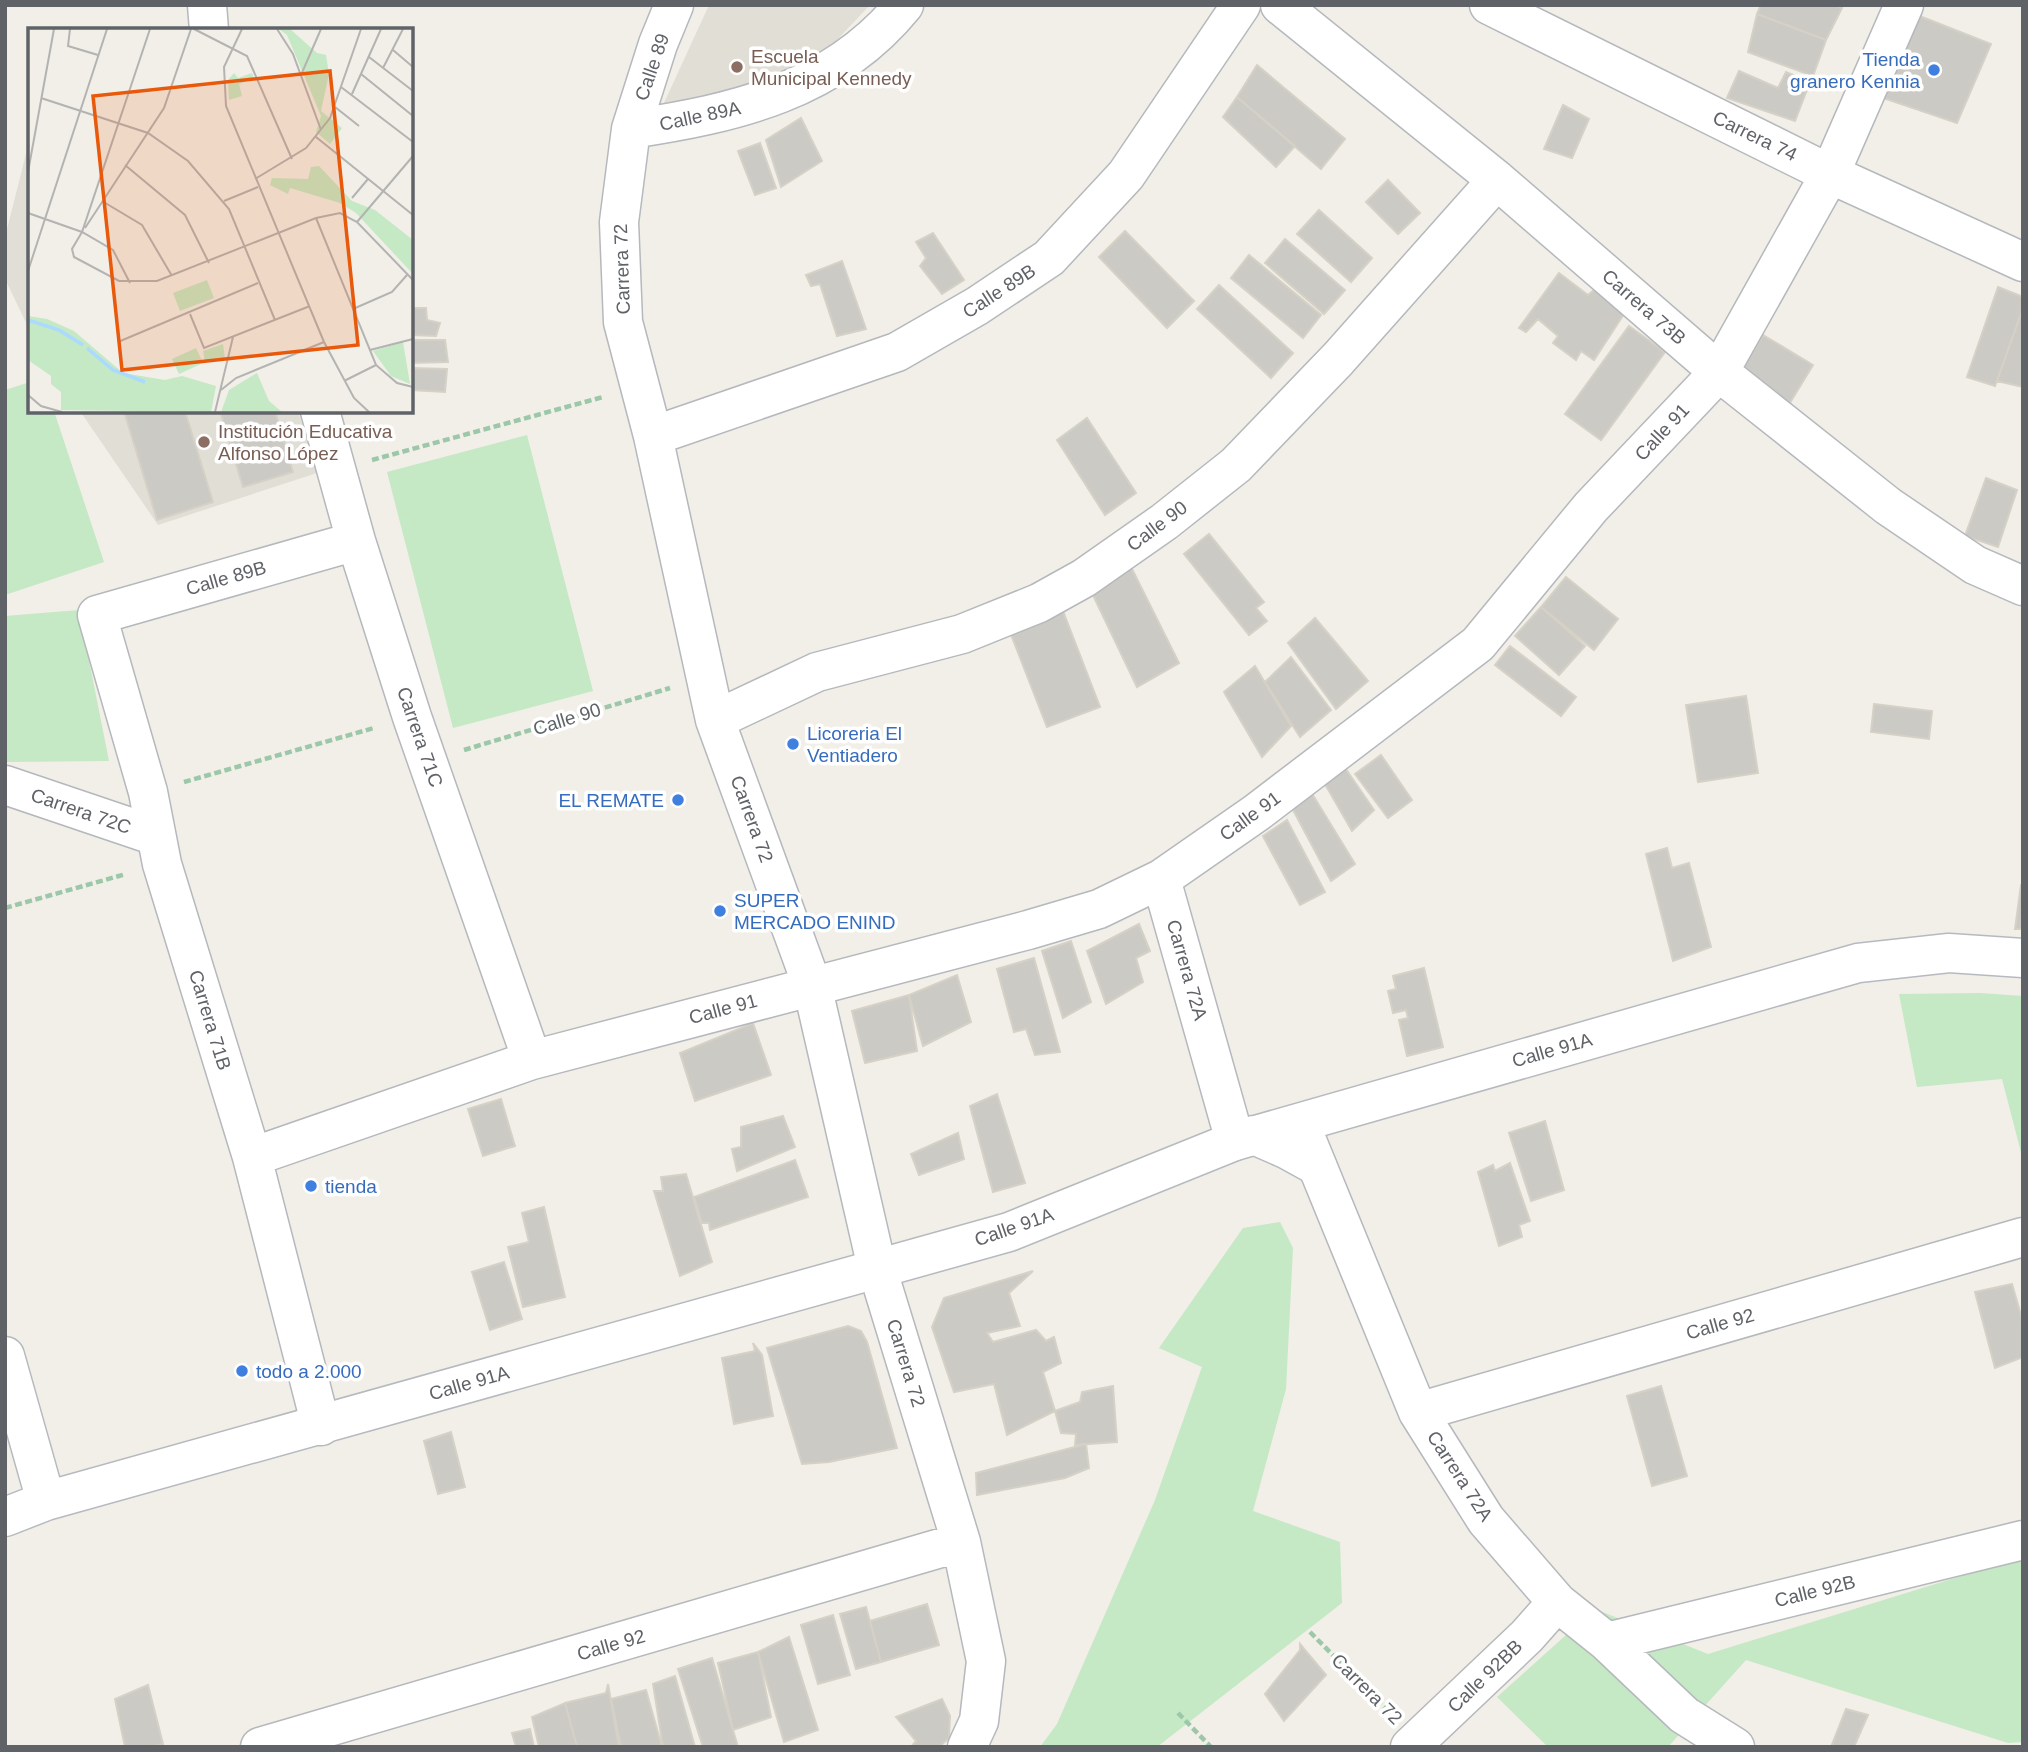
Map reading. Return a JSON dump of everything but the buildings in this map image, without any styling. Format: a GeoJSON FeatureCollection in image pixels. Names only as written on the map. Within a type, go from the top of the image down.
{"type":"FeatureCollection","features":[{"type":"Feature","properties":{"kind":"street"},"geometry":{"type":"LineString","coordinates":[[207,5],[209,28]]}},
{"type":"Feature","properties":{"kind":"street","name":"Calle 89"},"geometry":{"type":"LineString","coordinates":[[631,129],[658,44],[674,5]]}},
{"type":"Feature","properties":{"kind":"street","name":"Calle 89A"},"geometry":{"type":"LineString","coordinates":[[631,129],[734,110],[775,96],[853,56],[889,24],[904,5]]}},
{"type":"Feature","properties":{"kind":"street","name":"Calle 89B"},"geometry":{"type":"LineString","coordinates":[[653,436],[897,352],[976,306],[1049,258],[1126,175],[1241,5]]}},
{"type":"Feature","properties":{"kind":"street","name":"Carrera 73B"},"geometry":{"type":"LineString","coordinates":[[1280,5],[1497,180],[1719,372],[1888,506],[1975,565],[2023,586]]}},
{"type":"Feature","properties":{"kind":"street","name":"Carrera 74"},"geometry":{"type":"LineString","coordinates":[[1489,5],[1830,174],[2023,262]]}},
{"type":"Feature","properties":{"kind":"street","name":"Calle 91"},"geometry":{"type":"LineString","coordinates":[[252,1157],[532,1060],[1099,909],[1161,879],[1256,813],[1478,644],[1591,507],[1719,372],[1830,174],[1904,5]]}},
{"type":"Feature","properties":{"kind":"street","name":"Carrera 72"},"geometry":{"type":"LineString","coordinates":[[631,129],[619,222],[623,322],[653,436],[715,720],[813,985],[877,1268],[961,1542],[986,1661],[979,1721],[967,1747]]}},
{"type":"Feature","properties":{"kind":"street","name":"Calle 90"},"geometry":{"type":"LineString","coordinates":[[715,720],[817,672],[962,634],[1039,603],[1084,578],[1164,522],[1236,465],[1338,359],[1497,180]]}},
{"type":"Feature","properties":{"kind":"street","name":"Carrera 71C"},"geometry":{"type":"LineString","coordinates":[[321,413],[356,541],[412,717],[532,1060]]}},
{"type":"Feature","properties":{"kind":"street","name":"Calle 89B"},"geometry":{"type":"LineString","coordinates":[[97,615],[356,541]]}},
{"type":"Feature","properties":{"kind":"street","name":"Carrera 71B"},"geometry":{"type":"LineString","coordinates":[[97,615],[148,792],[159,850],[252,1157],[321,1426]]}},
{"type":"Feature","properties":{"kind":"street","name":"Carrera 72C"},"geometry":{"type":"LineString","coordinates":[[5,785],[159,850]]}},
{"type":"Feature","properties":{"kind":"street","name":"Carrera 72A"},"geometry":{"type":"LineString","coordinates":[[1161,879],[1245,1138]]}},
{"type":"Feature","properties":{"kind":"street","name":"Calle 91A"},"geometry":{"type":"LineString","coordinates":[[5,1517],[46,1501],[1009,1231],[1245,1138],[1858,963],[1949,953],[2023,958]]}},
{"type":"Feature","properties":{"kind":"street","name":"Carrera 72A"},"geometry":{"type":"LineString","coordinates":[[1300,1122],[1418,1412],[1486,1520],[1557,1602],[1610,1645],[1684,1716],[1735,1747]]}},
{"type":"Feature","properties":{"kind":"street"},"geometry":{"type":"LineString","coordinates":[[1245,1138],[1288,1150],[1317,1166]]}},
{"type":"Feature","properties":{"kind":"street","name":"Calle 92"},"geometry":{"type":"LineString","coordinates":[[1418,1412],[2023,1237]]}},
{"type":"Feature","properties":{"kind":"street"},"geometry":{"type":"LineString","coordinates":[[5,1356],[46,1501]]}},
{"type":"Feature","properties":{"kind":"street","name":"Calle 92B"},"geometry":{"type":"LineString","coordinates":[[1610,1645],[2023,1540]]}},
{"type":"Feature","properties":{"kind":"street","name":"Calle 92"},"geometry":{"type":"LineString","coordinates":[[268,1746],[961,1542]]}},
{"type":"Feature","properties":{"kind":"street","name":"Calle 92BB"},"geometry":{"type":"LineString","coordinates":[[1413,1743],[1527,1636],[1557,1602]]}},
{"type":"Feature","properties":{"kind":"path"},"geometry":{"type":"LineString","coordinates":[[337,470],[639,388]]}},
{"type":"Feature","properties":{"kind":"path","name":"Calle 90"},"geometry":{"type":"LineString","coordinates":[[428,761],[705,677]]}},
{"type":"Feature","properties":{"kind":"path"},"geometry":{"type":"LineString","coordinates":[[148,792],[412,717]]}},
{"type":"Feature","properties":{"kind":"path"},"geometry":{"type":"LineString","coordinates":[[5,908],[159,850]]}},
{"type":"Feature","properties":{"kind":"path","name":"Carrera 72"},"geometry":{"type":"LineString","coordinates":[[1310,1632],[1413,1743]]}},
{"type":"Feature","properties":{"kind":"path"},"geometry":{"type":"LineString","coordinates":[[1178,1713],[1211,1747]]}},
{"type":"Feature","properties":{"kind":"shaded area","name":"Escuela Municipal Kennedy"},"geometry":{"type":"Polygon","coordinates":[[[709,5],[870,5],[835,42],[753,91],[658,116],[709,5]]]}},
{"type":"Feature","properties":{"kind":"shaded area"},"geometry":{"type":"Polygon","coordinates":[[[28,146],[28,327],[5,279],[5,237],[28,146]]]}},
{"type":"Feature","properties":{"kind":"shaded area","name":"Institución Educativa Alfonso López"},"geometry":{"type":"Polygon","coordinates":[[[81,413],[299,413],[317,473],[158,525],[81,413]]]}},
{"type":"Feature","properties":{"kind":"green space"},"geometry":{"type":"Polygon","coordinates":[[[28,383],[28,413],[55,413],[104,562],[5,595],[5,390],[28,383]]]}},
{"type":"Feature","properties":{"kind":"green space"},"geometry":{"type":"Polygon","coordinates":[[[527,435],[593,691],[453,728],[387,472],[527,435]]]}},
{"type":"Feature","properties":{"kind":"green space"},"geometry":{"type":"Polygon","coordinates":[[[79,610],[109,761],[5,762],[5,616],[79,610]]]}},
{"type":"Feature","properties":{"kind":"green space"},"geometry":{"type":"Polygon","coordinates":[[[1980,993],[2023,996],[2023,1160],[2002,1079],[1917,1087],[1899,994],[1980,993]]]}},
{"type":"Feature","properties":{"kind":"green space"},"geometry":{"type":"Polygon","coordinates":[[[1280,1222],[1293,1248],[1286,1389],[1253,1511],[1340,1542],[1342,1603],[1157,1747],[1040,1747],[1057,1724],[1155,1500],[1202,1367],[1159,1348],[1243,1228],[1280,1222]]]}},
{"type":"Feature","properties":{"kind":"green space"},"geometry":{"type":"Polygon","coordinates":[[[2023,1557],[2023,1742],[2008,1743],[1746,1660],[1668,1747],[1548,1747],[1497,1697],[1595,1609],[1708,1654],[2023,1557]]]}},
{"type":"Feature","properties":{"kind":"place","name":"Escuela Municipal Kennedy"},"geometry":{"type":"Point","coordinates":[737,67]}},
{"type":"Feature","properties":{"kind":"place","name":"Tienda granero Kennia"},"geometry":{"type":"Point","coordinates":[1934,70]}},
{"type":"Feature","properties":{"kind":"place","name":"Institución Educativa Alfonso López"},"geometry":{"type":"Point","coordinates":[204,442]}},
{"type":"Feature","properties":{"kind":"place","name":"Licoreria El Ventiadero"},"geometry":{"type":"Point","coordinates":[793,744]}},
{"type":"Feature","properties":{"kind":"place","name":"EL REMATE"},"geometry":{"type":"Point","coordinates":[678,800]}},
{"type":"Feature","properties":{"kind":"place","name":"SUPER MERCADO ENIND"},"geometry":{"type":"Point","coordinates":[720,911]}},
{"type":"Feature","properties":{"kind":"place","name":"tienda"},"geometry":{"type":"Point","coordinates":[311,1186]}},
{"type":"Feature","properties":{"kind":"place","name":"todo a 2.000"},"geometry":{"type":"Point","coordinates":[242,1371]}}]}
